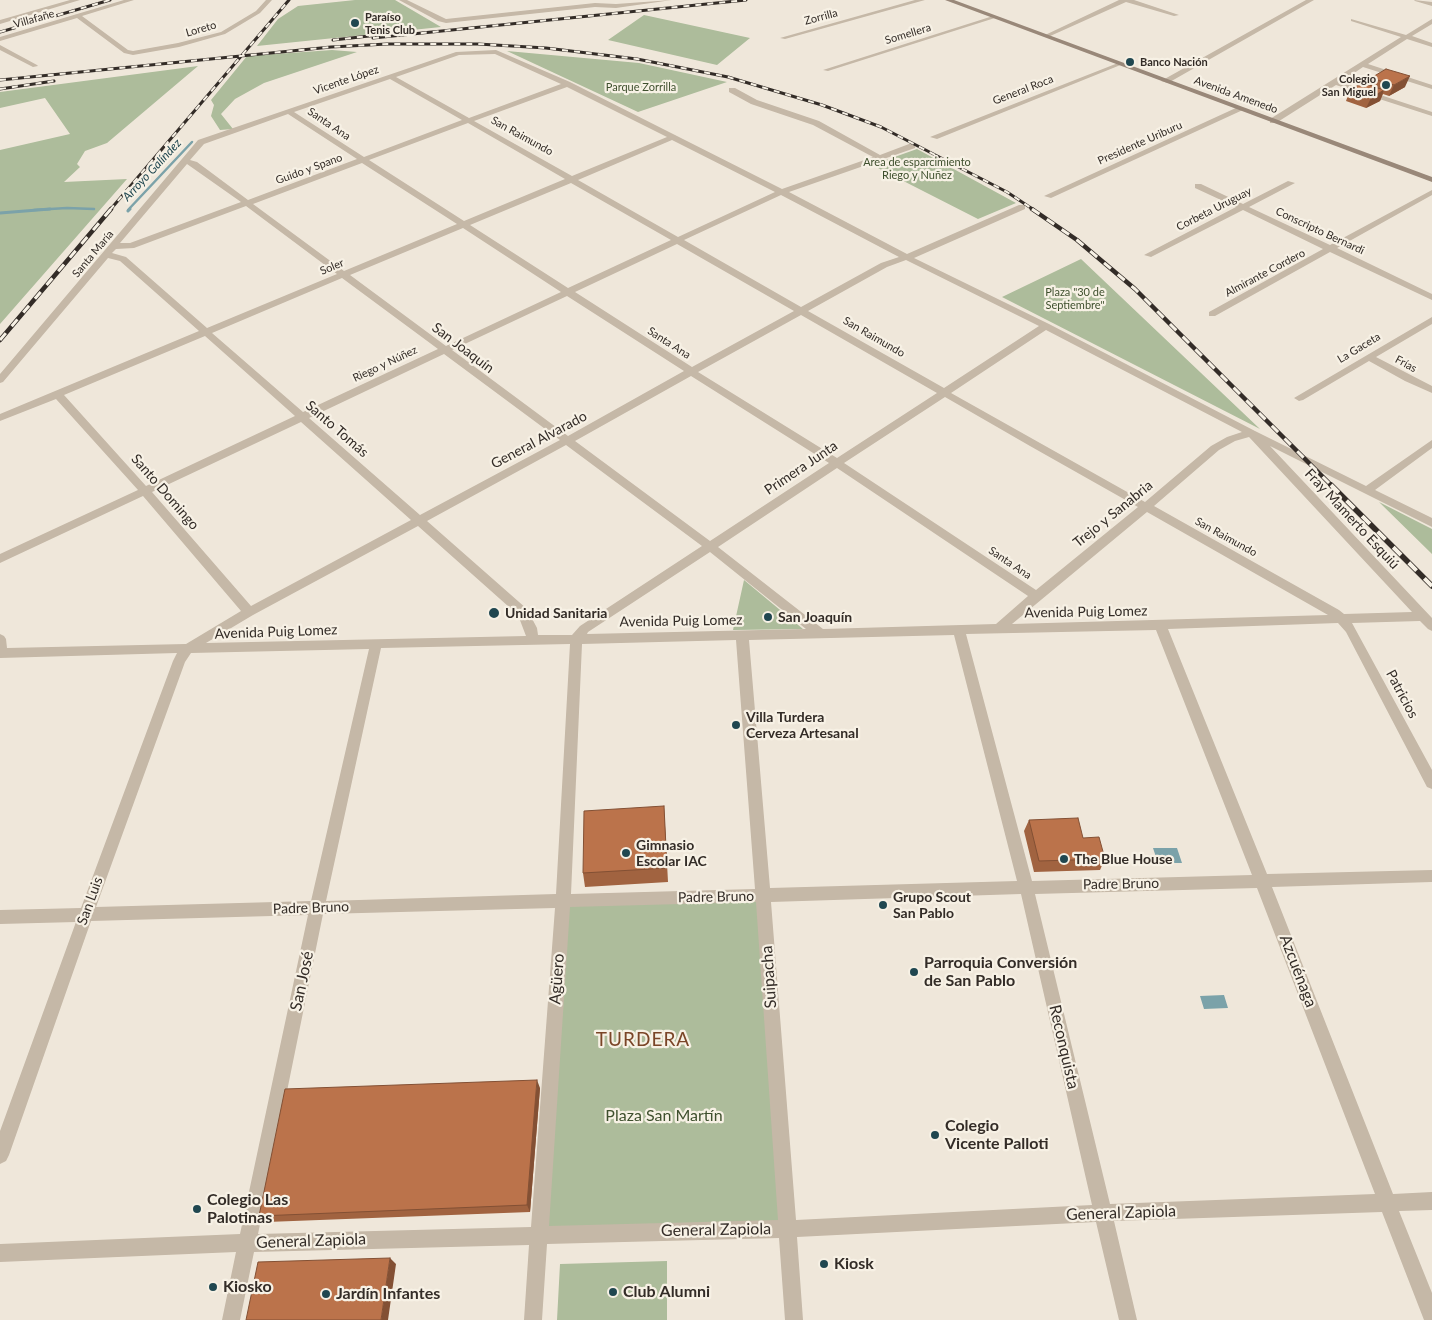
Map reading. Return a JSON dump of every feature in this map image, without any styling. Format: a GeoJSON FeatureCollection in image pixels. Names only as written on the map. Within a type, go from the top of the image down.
{"type":"FeatureCollection","features":[{"type":"Feature","properties":{"kind":"street"},"geometry":{"type":"LineString","coordinates":[[0,22],[77,0]]}},
{"type":"Feature","properties":{"kind":"street","name":"Villafañe"},"geometry":{"type":"LineString","coordinates":[[0,39],[132,0]]}},
{"type":"Feature","properties":{"kind":"street","name":"Loreto"},"geometry":{"type":"LineString","coordinates":[[79,17],[127,53],[161,49],[218,35],[258,12],[270,0]]}},
{"type":"Feature","properties":{"kind":"street"},"geometry":{"type":"LineString","coordinates":[[402,0],[440,20],[446,21],[596,5],[616,6],[670,0]]}},
{"type":"Feature","properties":{"kind":"street"},"geometry":{"type":"LineString","coordinates":[[584,0],[596,5]]}},
{"type":"Feature","properties":{"kind":"street","name":"Zorrilla"},"geometry":{"type":"LineString","coordinates":[[783,38],[922,0]]}},
{"type":"Feature","properties":{"kind":"street","name":"Avenida Amenedo"},"geometry":{"type":"LineString","coordinates":[[948,0],[1432,180]]}},
{"type":"Feature","properties":{"kind":"street"},"geometry":{"type":"LineString","coordinates":[[1046,36],[1126,0],[1176,15]]}},
{"type":"Feature","properties":{"kind":"street"},"geometry":{"type":"LineString","coordinates":[[1165,81],[1311,0]]}},
{"type":"Feature","properties":{"kind":"street"},"geometry":{"type":"LineString","coordinates":[[1417,0],[1432,4]]}},
{"type":"Feature","properties":{"kind":"street","name":"Somellera"},"geometry":{"type":"LineString","coordinates":[[826,70],[995,17]]}},
{"type":"Feature","properties":{"kind":"street"},"geometry":{"type":"LineString","coordinates":[[1354,20],[1432,45]]}},
{"type":"Feature","properties":{"kind":"street"},"geometry":{"type":"LineString","coordinates":[[1273,121],[1432,21]]}},
{"type":"Feature","properties":{"kind":"street"},"geometry":{"type":"LineString","coordinates":[[0,47],[35,66]]}},
{"type":"Feature","properties":{"kind":"street","name":"Vicente López"},"geometry":{"type":"LineString","coordinates":[[201,142],[463,52],[500,52],[567,84]]}},
{"type":"Feature","properties":{"kind":"street","name":"General Roca"},"geometry":{"type":"LineString","coordinates":[[934,137],[1120,64]]}},
{"type":"Feature","properties":{"kind":"street"},"geometry":{"type":"LineString","coordinates":[[1363,65],[1432,87]]}},
{"type":"Feature","properties":{"kind":"street","name":"San Raimundo"},"geometry":{"type":"LineString","coordinates":[[392,77],[1335,613],[1344,620]]}},
{"type":"Feature","properties":{"kind":"street"},"geometry":{"type":"LineString","coordinates":[[1335,82],[1432,114]]}},
{"type":"Feature","properties":{"kind":"street"},"geometry":{"type":"LineString","coordinates":[[567,84],[782,192],[906,257],[1046,326],[1251,433],[1432,523]]}},
{"type":"Feature","properties":{"kind":"street","name":"Guido y Spano"},"geometry":{"type":"LineString","coordinates":[[111,251],[131,246],[246,204],[567,84]]}},
{"type":"Feature","properties":{"kind":"street"},"geometry":{"type":"LineString","coordinates":[[732,90],[754,102],[816,123],[880,158]]}},
{"type":"Feature","properties":{"kind":"street","name":"Presidente Uriburu"},"geometry":{"type":"LineString","coordinates":[[1048,196],[1241,109]]}},
{"type":"Feature","properties":{"kind":"street","name":"Santa Ana"},"geometry":{"type":"LineString","coordinates":[[289,112],[362,161],[464,224],[835,462],[1036,596]]}},
{"type":"Feature","properties":{"kind":"street","name":"Soler"},"geometry":{"type":"LineString","coordinates":[[0,418],[672,137]]}},
{"type":"Feature","properties":{"kind":"street","name":"Santa María"},"geometry":{"type":"LineString","coordinates":[[0,380],[111,251],[184,160],[201,142]]}},
{"type":"Feature","properties":{"kind":"street"},"geometry":{"type":"LineString","coordinates":[[782,192],[912,146]]}},
{"type":"Feature","properties":{"kind":"street","name":"San Joaquín"},"geometry":{"type":"LineString","coordinates":[[184,160],[194,164],[711,547],[820,633]]}},
{"type":"Feature","properties":{"kind":"street","name":"Corbeta Uruguay"},"geometry":{"type":"LineString","coordinates":[[1148,255],[1291,183]]}},
{"type":"Feature","properties":{"kind":"street","name":"Conscripto Bernardi"},"geometry":{"type":"LineString","coordinates":[[1198,186],[1432,297]]}},
{"type":"Feature","properties":{"kind":"street","name":"Riego y Núñez"},"geometry":{"type":"LineString","coordinates":[[0,559],[782,192]]}},
{"type":"Feature","properties":{"kind":"street","name":"Almirante Cordero"},"geometry":{"type":"LineString","coordinates":[[1212,314],[1432,192]]}},
{"type":"Feature","properties":{"kind":"street"},"geometry":{"type":"LineString","coordinates":[[906,257],[1022,207]]}},
{"type":"Feature","properties":{"kind":"street","name":"Santo Tomás"},"geometry":{"type":"LineString","coordinates":[[111,251],[123,258],[523,612],[533,639]]}},
{"type":"Feature","properties":{"kind":"street","name":"General Alvarado"},"geometry":{"type":"LineString","coordinates":[[186,649],[249,612],[804,311],[884,265],[906,257]]}},
{"type":"Feature","properties":{"kind":"street","name":"La Gaceta"},"geometry":{"type":"LineString","coordinates":[[1299,398],[1432,320]]}},
{"type":"Feature","properties":{"kind":"street","name":"Primera Junta"},"geometry":{"type":"LineString","coordinates":[[576,638],[584,629],[711,547],[835,462],[1046,326]]}},
{"type":"Feature","properties":{"kind":"street","name":"Frías"},"geometry":{"type":"LineString","coordinates":[[1369,357],[1432,390]]}},
{"type":"Feature","properties":{"kind":"street","name":"Santo Domingo"},"geometry":{"type":"LineString","coordinates":[[57,394],[144,490],[249,612]]}},
{"type":"Feature","properties":{"kind":"street","name":"Trejo y Sanabria"},"geometry":{"type":"LineString","coordinates":[[1000,628],[1215,448],[1236,437],[1251,433]]}},
{"type":"Feature","properties":{"kind":"street","name":"Fray Mamerto Esquiú"},"geometry":{"type":"LineString","coordinates":[[1251,433],[1432,626]]}},
{"type":"Feature","properties":{"kind":"street"},"geometry":{"type":"LineString","coordinates":[[1366,491],[1432,443]]}},
{"type":"Feature","properties":{"kind":"street","name":"Avenida Puig Lomez"},"geometry":{"type":"LineString","coordinates":[[0,652],[1000,628],[1160,626],[1423,616]]}},
{"type":"Feature","properties":{"kind":"street","name":"Patricios"},"geometry":{"type":"LineString","coordinates":[[1344,620],[1351,629],[1432,783]]}},
{"type":"Feature","properties":{"kind":"street","name":"Azcuénaga"},"geometry":{"type":"LineString","coordinates":[[1160,626],[1262,881],[1432,1317]]}},
{"type":"Feature","properties":{"kind":"street","name":"Reconquista"},"geometry":{"type":"LineString","coordinates":[[959,630],[1026,886],[1128,1320]]}},
{"type":"Feature","properties":{"kind":"street","name":"Suipacha"},"geometry":{"type":"LineString","coordinates":[[742,634],[794,1320]]}},
{"type":"Feature","properties":{"kind":"street","name":"Agüero"},"geometry":{"type":"LineString","coordinates":[[533,1320],[564,900],[576,638]]}},
{"type":"Feature","properties":{"kind":"street"},"geometry":{"type":"LineString","coordinates":[[0,639],[0,652]]}},
{"type":"Feature","properties":{"kind":"street","name":"San José"},"geometry":{"type":"LineString","coordinates":[[231,1320],[317,908],[376,643]]}},
{"type":"Feature","properties":{"kind":"street","name":"San Luis"},"geometry":{"type":"LineString","coordinates":[[0,1155],[85,916],[179,661],[186,649]]}},
{"type":"Feature","properties":{"kind":"street","name":"Padre Bruno"},"geometry":{"type":"LineString","coordinates":[[0,918],[564,900],[763,896],[1026,886],[1432,876]]}},
{"type":"Feature","properties":{"kind":"street","name":"General Zapiola"},"geometry":{"type":"LineString","coordinates":[[0,1253],[247,1242],[788,1229],[1102,1213],[1432,1201]]}},
{"type":"Feature","properties":{"kind":"green space","name":"Paraíso Tenis Club"},"geometry":{"type":"Polygon","coordinates":[[[355,0],[395,0],[441,27],[257,46],[278,19],[298,6],[355,0]]]}},
{"type":"Feature","properties":{"kind":"green space"},"geometry":{"type":"Polygon","coordinates":[[[644,15],[750,38],[717,65],[608,40],[644,15]]]}},
{"type":"Feature","properties":{"kind":"green space"},"geometry":{"type":"Polygon","coordinates":[[[332,50],[357,52],[264,83],[235,99],[221,114],[233,129],[220,130],[211,116],[214,105],[211,100],[247,56],[332,50]]]}},
{"type":"Feature","properties":{"kind":"green space","name":"Parque Zorrilla"},"geometry":{"type":"Polygon","coordinates":[[[507,51],[639,63],[727,82],[638,112],[507,51]]]}},
{"type":"Feature","properties":{"kind":"green space"},"geometry":{"type":"Polygon","coordinates":[[[198,66],[107,143],[85,151],[77,164],[80,167],[64,182],[127,179],[0,324],[0,150],[70,134],[45,98],[0,108],[0,92],[198,66]]]}},
{"type":"Feature","properties":{"kind":"green space","name":"Area de esparcimiento Riego y Nuñez"},"geometry":{"type":"Polygon","coordinates":[[[917,149],[1016,203],[978,219],[872,165],[917,149]]]}},
{"type":"Feature","properties":{"kind":"green space","name":"Plaza \"30 de Septiembre\""},"geometry":{"type":"Polygon","coordinates":[[[1081,259],[1260,429],[1002,297],[1081,259]]]}},
{"type":"Feature","properties":{"kind":"green space"},"geometry":{"type":"Polygon","coordinates":[[[1379,502],[1432,529],[1432,554],[1379,502]]]}},
{"type":"Feature","properties":{"kind":"green space"},"geometry":{"type":"Polygon","coordinates":[[[744,580],[803,629],[733,630],[744,580]]]}},
{"type":"Feature","properties":{"kind":"green space","name":"Plaza San Martín"},"geometry":{"type":"Polygon","coordinates":[[[763,895],[788,1229],[538,1234],[563,900],[763,895]]]}},
{"type":"Feature","properties":{"kind":"green space","name":"Club Alumni"},"geometry":{"type":"Polygon","coordinates":[[[667,1261],[667,1320],[557,1320],[560,1264],[667,1261]]]}},
{"type":"Feature","properties":{"kind":"water"},"geometry":{"type":"Polygon","coordinates":[[[1153,848],[1177,848],[1182,863],[1158,863],[1153,848]]]}},
{"type":"Feature","properties":{"kind":"water"},"geometry":{"type":"Polygon","coordinates":[[[1224,995],[1228,1008],[1204,1009],[1200,996],[1224,995]]]}},
{"type":"Feature","properties":{"kind":"building"},"geometry":{"type":"Polygon","coordinates":[[[1386,69],[1410,76],[1394,85],[1371,78],[1386,69]]]}},
{"type":"Feature","properties":{"kind":"building"},"geometry":{"type":"Polygon","coordinates":[[[1362,83],[1384,90],[1371,98],[1350,90],[1362,83]]]}},
{"type":"Feature","properties":{"kind":"building","name":"Gimnasio Escolar IAC"},"geometry":{"type":"Polygon","coordinates":[[[664,806],[667,868],[583,873],[584,811],[664,806]]]}},
{"type":"Feature","properties":{"kind":"building","name":"The Blue House"},"geometry":{"type":"Polygon","coordinates":[[[1078,818],[1083,838],[1099,837],[1105,859],[1039,861],[1029,820],[1078,818]]]}},
{"type":"Feature","properties":{"kind":"building"},"geometry":{"type":"Polygon","coordinates":[[[537,1080],[527,1205],[259,1216],[285,1089],[537,1080]]]}},
{"type":"Feature","properties":{"kind":"building","name":"Jardín Infantes"},"geometry":{"type":"Polygon","coordinates":[[[390,1258],[381,1320],[246,1320],[258,1262],[390,1258]]]}},
{"type":"Feature","properties":{"kind":"waterway","name":"Arroyo Galíndez"},"geometry":{"type":"LineString","coordinates":[[128,210],[192,142]]}},
{"type":"Feature","properties":{"kind":"waterway","name":"Arroyo Galíndez"},"geometry":{"type":"LineString","coordinates":[[0,213],[48,209]]}},
{"type":"Feature","properties":{"kind":"waterway","name":"Arroyo Galíndez"},"geometry":{"type":"LineString","coordinates":[[34,210],[48,209]]}},
{"type":"Feature","properties":{"kind":"waterway","name":"Arroyo Galíndez"},"geometry":{"type":"LineString","coordinates":[[48,209],[94,209]]}},
{"type":"Feature","properties":{"kind":"railway"},"geometry":{"type":"LineString","coordinates":[[0,32],[110,0]]}},
{"type":"Feature","properties":{"kind":"railway"},"geometry":{"type":"LineString","coordinates":[[241,56],[289,0]]}},
{"type":"Feature","properties":{"kind":"railway"},"geometry":{"type":"LineString","coordinates":[[373,38],[746,0]]}},
{"type":"Feature","properties":{"kind":"railway"},"geometry":{"type":"LineString","coordinates":[[333,40],[378,35]]}},
{"type":"Feature","properties":{"kind":"railway"},"geometry":{"type":"LineString","coordinates":[[241,56],[331,47],[387,44],[478,44],[546,48],[637,59],[728,77],[822,105],[881,127],[1007,192],[1034,210]]}},
{"type":"Feature","properties":{"kind":"railway"},"geometry":{"type":"LineString","coordinates":[[0,80],[241,56]]}},
{"type":"Feature","properties":{"kind":"railway"},"geometry":{"type":"LineString","coordinates":[[110,210],[241,56]]}},
{"type":"Feature","properties":{"kind":"railway"},"geometry":{"type":"LineString","coordinates":[[0,89],[54,81]]}},
{"type":"Feature","properties":{"kind":"railway"},"geometry":{"type":"LineString","coordinates":[[0,340],[111,209]]}},
{"type":"Feature","properties":{"kind":"railway"},"geometry":{"type":"LineString","coordinates":[[1032,209],[1077,240],[1135,289],[1432,586]]}},
{"type":"Feature","properties":{"kind":"place","name":"Paraíso Tenis Club"},"geometry":{"type":"Point","coordinates":[355,23]}},
{"type":"Feature","properties":{"kind":"place","name":"Banco Nación"},"geometry":{"type":"Point","coordinates":[1130,62]}},
{"type":"Feature","properties":{"kind":"place","name":"Colegio San Miguel"},"geometry":{"type":"Point","coordinates":[1386,85]}},
{"type":"Feature","properties":{"kind":"place","name":"Unidad Sanitaria"},"geometry":{"type":"Point","coordinates":[494,613]}},
{"type":"Feature","properties":{"kind":"place","name":"San Joaquín"},"geometry":{"type":"Point","coordinates":[768,617]}},
{"type":"Feature","properties":{"kind":"place","name":"Villa Turdera Cerveza Artesanal"},"geometry":{"type":"Point","coordinates":[736,725]}},
{"type":"Feature","properties":{"kind":"place","name":"Gimnasio Escolar IAC"},"geometry":{"type":"Point","coordinates":[626,853]}},
{"type":"Feature","properties":{"kind":"place","name":"The Blue House"},"geometry":{"type":"Point","coordinates":[1064,859]}},
{"type":"Feature","properties":{"kind":"place","name":"Grupo Scout San Pablo"},"geometry":{"type":"Point","coordinates":[883,905]}},
{"type":"Feature","properties":{"kind":"place","name":"Parroquia Conversión de San Pablo"},"geometry":{"type":"Point","coordinates":[914,972]}},
{"type":"Feature","properties":{"kind":"place","name":"Colegio Vicente Palloti"},"geometry":{"type":"Point","coordinates":[935,1135]}},
{"type":"Feature","properties":{"kind":"place","name":"Colegio Las Palotinas"},"geometry":{"type":"Point","coordinates":[197,1209]}},
{"type":"Feature","properties":{"kind":"place","name":"Kiosk"},"geometry":{"type":"Point","coordinates":[824,1264]}},
{"type":"Feature","properties":{"kind":"place","name":"Kiosko"},"geometry":{"type":"Point","coordinates":[213,1287]}},
{"type":"Feature","properties":{"kind":"place","name":"Club Alumni"},"geometry":{"type":"Point","coordinates":[613,1292]}},
{"type":"Feature","properties":{"kind":"place","name":"Jardín Infantes"},"geometry":{"type":"Point","coordinates":[326,1294]}},
{"type":"Feature","properties":{"kind":"district","name":"TURDERA"},"geometry":{"type":"Point","coordinates":[643,1040]}}]}
